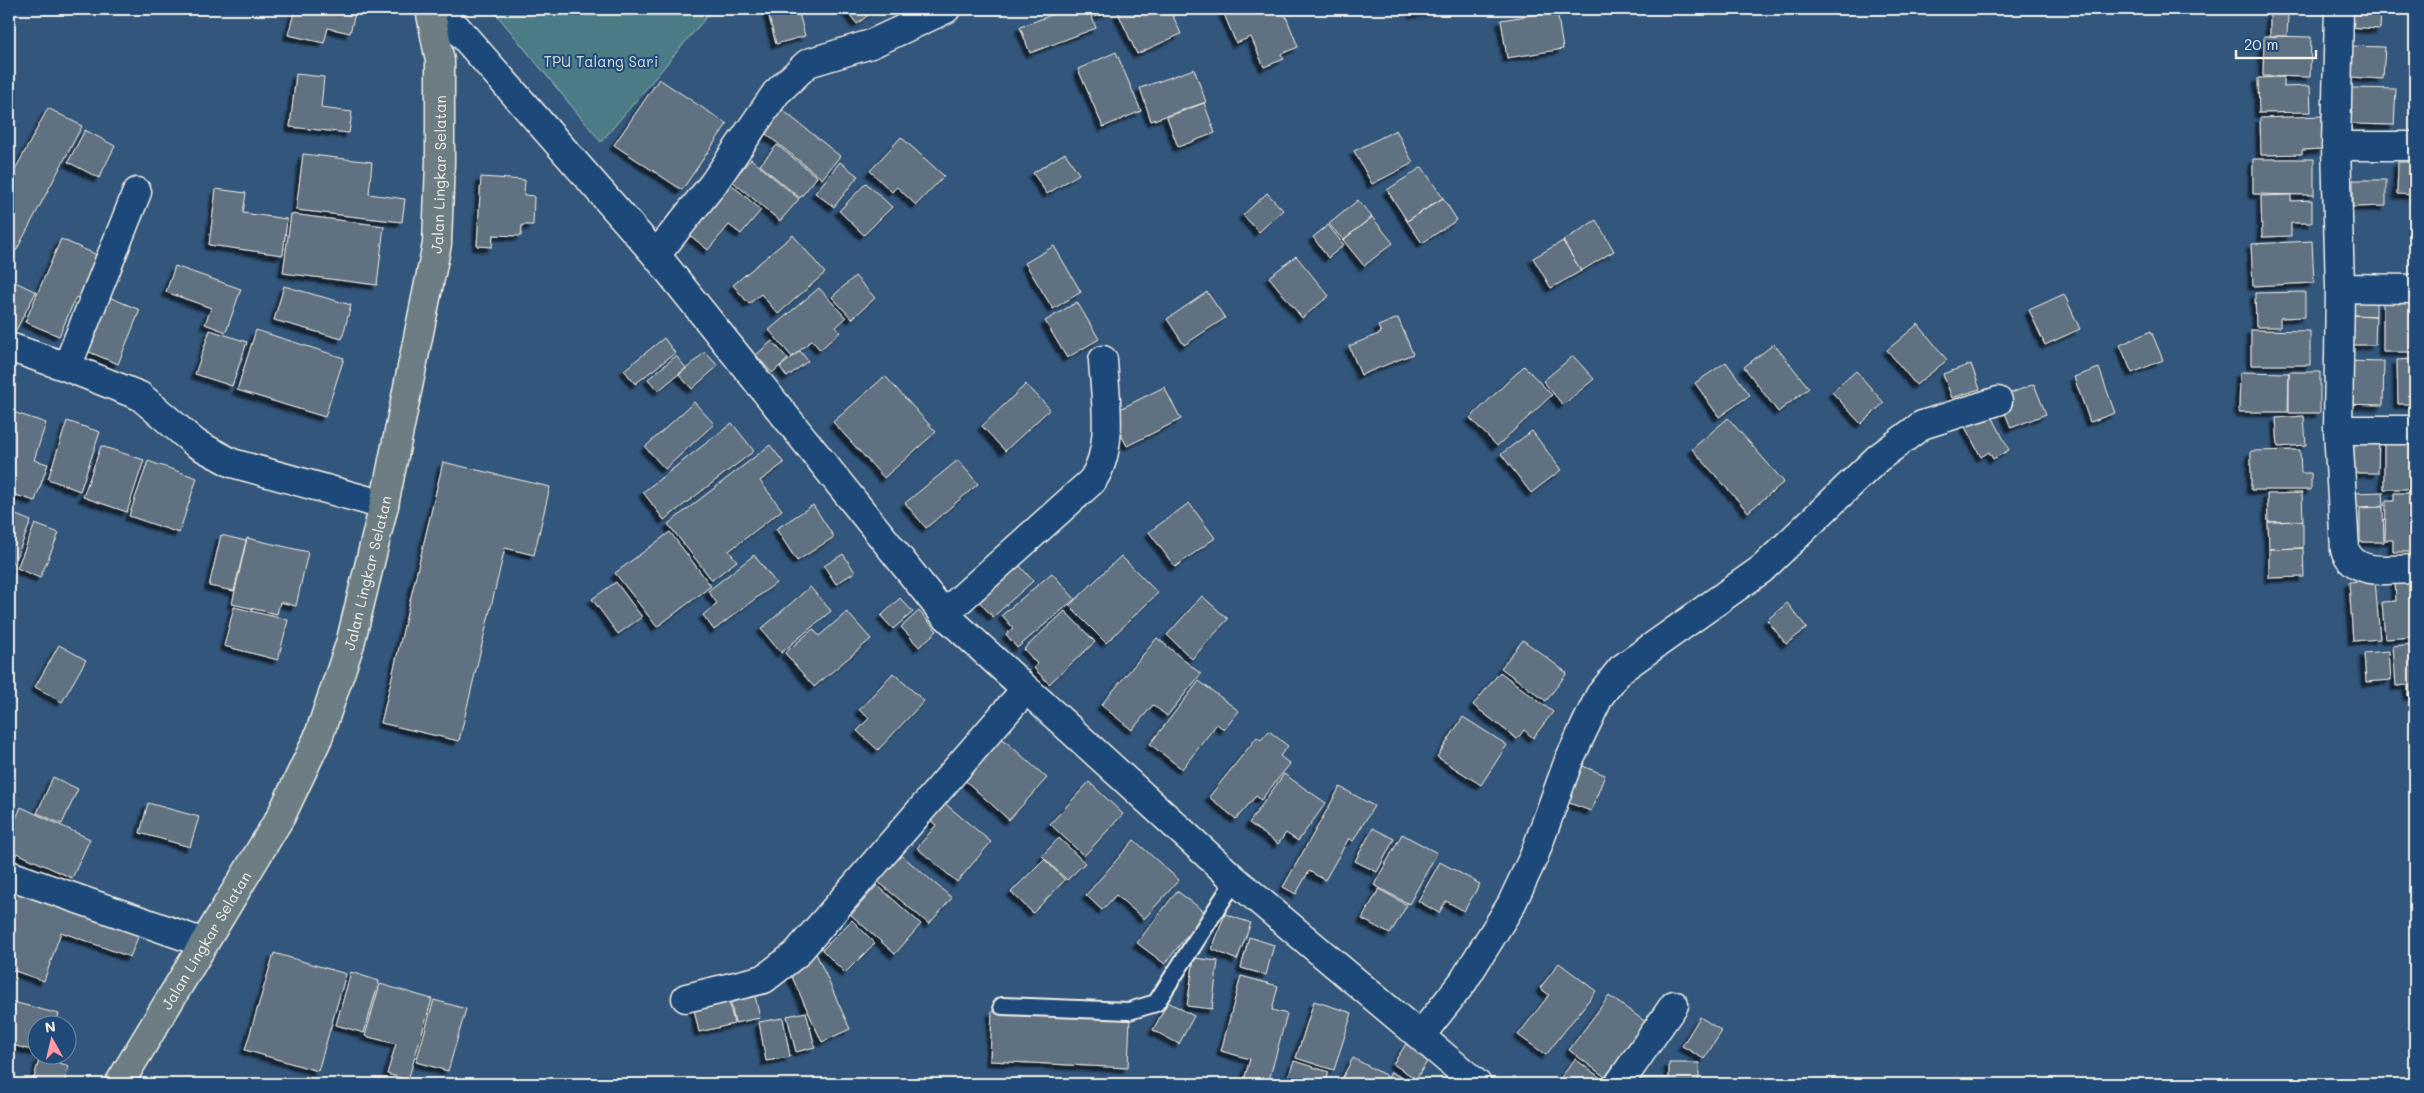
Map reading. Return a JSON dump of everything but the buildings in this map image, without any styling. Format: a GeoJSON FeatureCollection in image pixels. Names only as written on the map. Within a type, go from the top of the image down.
{"type":"FeatureCollection","features":[{"type":"Feature","properties":{"kind":"highway","name":"Jalan Lingkar Selatan"},"geometry":{"type":"LineString","coordinates":[[119,1084],[281,816],[318,738],[350,644],[384,505],[437,244],[440,162],[440,61],[430,9]]}},
{"type":"Feature","properties":{"kind":"street"},"geometry":{"type":"LineString","coordinates":[[440,9],[656,255],[944,614],[1235,880],[1476,1084]]}},
{"type":"Feature","properties":{"kind":"street"},"geometry":{"type":"LineString","coordinates":[[656,255],[713,184],[776,93],[808,63],[871,44],[946,9]]}},
{"type":"Feature","properties":{"kind":"street"},"geometry":{"type":"LineString","coordinates":[[2339,9],[2336,146],[2340,288],[2338,430],[2345,550],[2348,559],[2357,566],[2369,569],[2415,569]]}},
{"type":"Feature","properties":{"kind":"street"},"geometry":{"type":"LineString","coordinates":[[2336,146],[2415,146]]}},
{"type":"Feature","properties":{"kind":"street"},"geometry":{"type":"LineString","coordinates":[[67,367],[137,192]]}},
{"type":"Feature","properties":{"kind":"street"},"geometry":{"type":"LineString","coordinates":[[2340,288],[2415,290]]}},
{"type":"Feature","properties":{"kind":"street"},"geometry":{"type":"LineString","coordinates":[[9,347],[67,367],[140,396],[196,443],[232,463],[384,505]]}},
{"type":"Feature","properties":{"kind":"street"},"geometry":{"type":"LineString","coordinates":[[944,614],[1092,481],[1100,469],[1106,424],[1103,360]]}},
{"type":"Feature","properties":{"kind":"street"},"geometry":{"type":"LineString","coordinates":[[1421,1036],[1463,982],[1510,905],[1534,856],[1577,744],[1600,695],[1621,669],[1762,569],[1878,458],[1922,425],[1998,401]]}},
{"type":"Feature","properties":{"kind":"street"},"geometry":{"type":"LineString","coordinates":[[2338,430],[2415,430]]}},
{"type":"Feature","properties":{"kind":"street"},"geometry":{"type":"LineString","coordinates":[[686,998],[764,979],[796,954],[1025,690]]}},
{"type":"Feature","properties":{"kind":"street"},"geometry":{"type":"LineString","coordinates":[[9,876],[204,943]]}},
{"type":"Feature","properties":{"kind":"street"},"geometry":{"type":"LineString","coordinates":[[1619,1084],[1674,1005]]}},
{"type":"Feature","properties":{"kind":"lane"},"geometry":{"type":"LineString","coordinates":[[1002,1006],[1129,1011],[1156,1003],[1235,880]]}},
{"type":"Feature","properties":{"kind":"green space","name":"TPU Talang Sari"},"geometry":{"type":"Polygon","coordinates":[[[492,9],[713,9],[601,142],[492,9]]]}}]}
